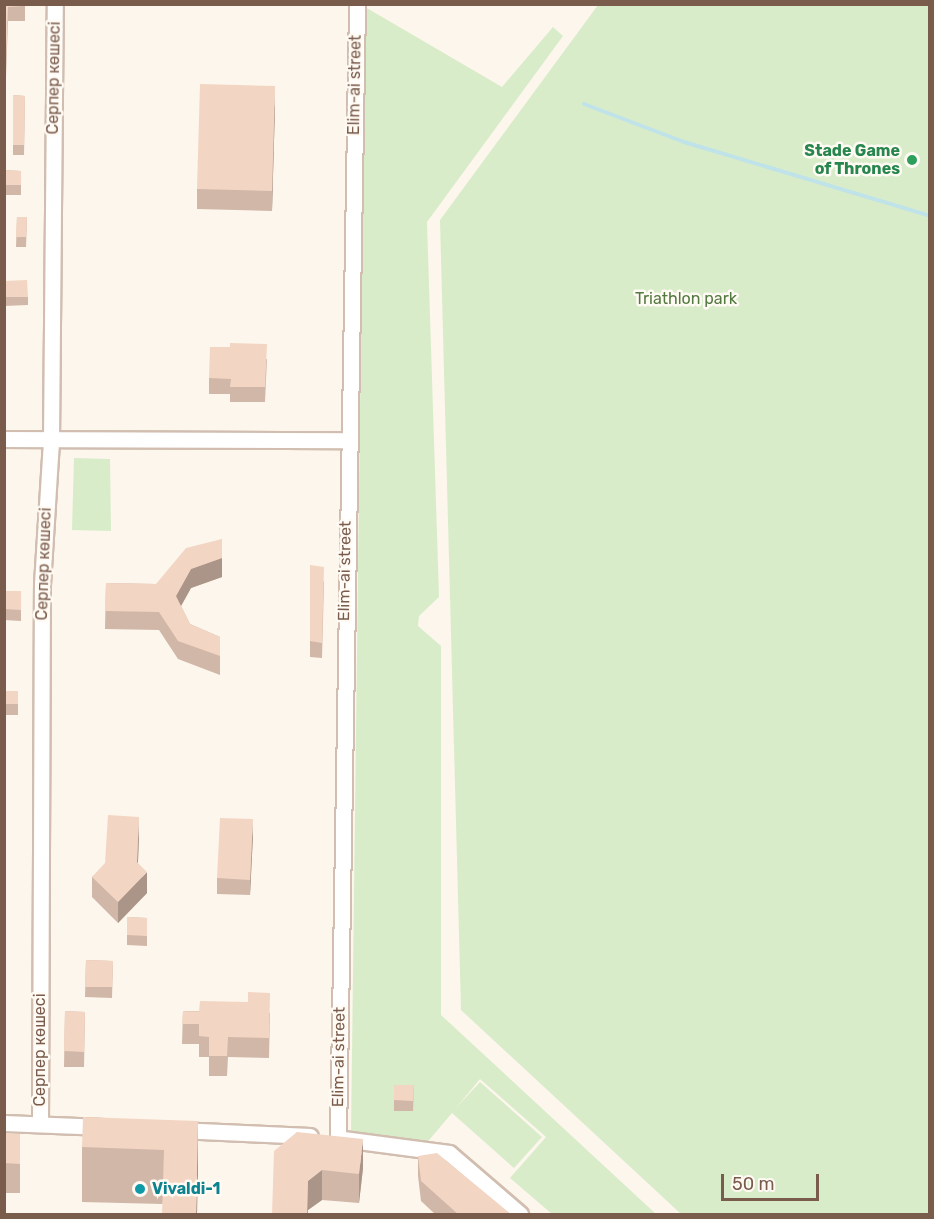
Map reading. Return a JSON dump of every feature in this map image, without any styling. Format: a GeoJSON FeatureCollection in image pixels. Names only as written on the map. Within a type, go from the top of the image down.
{"type":"FeatureCollection","features":[{"type":"Feature","properties":{"kind":"street","name":"Серпер көшесі"},"geometry":{"type":"LineString","coordinates":[[40,1124],[42,584],[51,440],[55,4]]}},
{"type":"Feature","properties":{"kind":"street","name":"Elim-ai street"},"geometry":{"type":"LineString","coordinates":[[338,1138],[347,440],[357,4]]}},
{"type":"Feature","properties":{"kind":"street"},"geometry":{"type":"LineString","coordinates":[[4,439],[347,440]]}},
{"type":"Feature","properties":{"kind":"street"},"geometry":{"type":"LineString","coordinates":[[4,1124],[124,1128]]}},
{"type":"Feature","properties":{"kind":"street"},"geometry":{"type":"LineString","coordinates":[[160,1130],[338,1138],[449,1153],[520,1215]]}},
{"type":"Feature","properties":{"kind":"green space","name":"Triathlon park"},"geometry":{"type":"Polygon","coordinates":[[[598,5],[929,5],[929,1214],[681,1214],[461,1010],[440,220],[598,5]]]}},
{"type":"Feature","properties":{"kind":"green space"},"geometry":{"type":"Polygon","coordinates":[[[365,7],[502,87],[553,27],[563,36],[427,222],[439,597],[419,616],[418,626],[441,646],[441,1015],[656,1214],[552,1214],[510,1178],[546,1137],[480,1079],[456,1108],[480,1082],[542,1137],[514,1168],[452,1113],[424,1146],[351,1134],[365,7]]]}},
{"type":"Feature","properties":{"kind":"green space"},"geometry":{"type":"Polygon","coordinates":[[[74,458],[110,459],[111,531],[72,530],[74,458]]]}},
{"type":"Feature","properties":{"kind":"building"},"geometry":{"type":"Polygon","coordinates":[[[4,4],[25,4],[25,6],[8,7],[6,64],[4,64],[4,4]]]}},
{"type":"Feature","properties":{"kind":"building"},"geometry":{"type":"Polygon","coordinates":[[[200,84],[275,86],[272,191],[197,189],[200,84]]]}},
{"type":"Feature","properties":{"kind":"building"},"geometry":{"type":"Polygon","coordinates":[[[13,95],[25,96],[24,145],[13,145],[13,95]]]}},
{"type":"Feature","properties":{"kind":"building"},"geometry":{"type":"Polygon","coordinates":[[[4,170],[21,171],[21,185],[4,185],[4,170]]]}},
{"type":"Feature","properties":{"kind":"building"},"geometry":{"type":"Polygon","coordinates":[[[17,217],[27,217],[26,237],[16,237],[17,217]]]}},
{"type":"Feature","properties":{"kind":"building"},"geometry":{"type":"Polygon","coordinates":[[[27,280],[28,297],[4,297],[4,281],[27,280]]]}},
{"type":"Feature","properties":{"kind":"building"},"geometry":{"type":"Polygon","coordinates":[[[230,343],[267,344],[265,387],[230,387],[231,379],[209,378],[210,347],[230,347],[230,343]]]}},
{"type":"Feature","properties":{"kind":"building"},"geometry":{"type":"Polygon","coordinates":[[[222,539],[222,558],[191,569],[176,596],[190,624],[220,637],[220,656],[178,641],[159,612],[105,611],[106,583],[156,584],[186,548],[222,539]]]}},
{"type":"Feature","properties":{"kind":"building"},"geometry":{"type":"Polygon","coordinates":[[[310,565],[324,567],[322,643],[310,641],[310,565]]]}},
{"type":"Feature","properties":{"kind":"building"},"geometry":{"type":"Polygon","coordinates":[[[4,591],[21,591],[21,610],[4,609],[4,591]]]}},
{"type":"Feature","properties":{"kind":"building"},"geometry":{"type":"Polygon","coordinates":[[[4,691],[18,691],[18,704],[4,704],[4,691]]]}},
{"type":"Feature","properties":{"kind":"building"},"geometry":{"type":"Polygon","coordinates":[[[108,815],[139,817],[137,862],[147,872],[118,902],[92,877],[105,863],[108,815]]]}},
{"type":"Feature","properties":{"kind":"building"},"geometry":{"type":"Polygon","coordinates":[[[220,818],[253,819],[250,880],[217,878],[220,818]]]}},
{"type":"Feature","properties":{"kind":"building"},"geometry":{"type":"Polygon","coordinates":[[[127,917],[147,918],[147,936],[127,935],[127,917]]]}},
{"type":"Feature","properties":{"kind":"building"},"geometry":{"type":"Polygon","coordinates":[[[86,960],[113,961],[112,987],[85,987],[86,960]]]}},
{"type":"Feature","properties":{"kind":"building"},"geometry":{"type":"Polygon","coordinates":[[[248,992],[270,993],[269,1038],[228,1037],[227,1056],[209,1056],[209,1037],[199,1036],[199,1024],[182,1024],[183,1011],[199,1012],[200,1001],[248,1002],[248,992]]]}},
{"type":"Feature","properties":{"kind":"building"},"geometry":{"type":"Polygon","coordinates":[[[65,1011],[85,1012],[84,1052],[64,1051],[65,1011]]]}},
{"type":"Feature","properties":{"kind":"building"},"geometry":{"type":"Polygon","coordinates":[[[394,1085],[414,1085],[413,1101],[394,1100],[394,1085]]]}},
{"type":"Feature","properties":{"kind":"building"},"geometry":{"type":"Polygon","coordinates":[[[83,1117],[198,1121],[196,1215],[162,1215],[164,1150],[82,1147],[83,1117]]]}},
{"type":"Feature","properties":{"kind":"building"},"geometry":{"type":"Polygon","coordinates":[[[297,1132],[363,1139],[359,1174],[322,1170],[308,1181],[307,1215],[272,1215],[274,1151],[297,1132]]]}},
{"type":"Feature","properties":{"kind":"building"},"geometry":{"type":"Polygon","coordinates":[[[4,1133],[20,1134],[20,1164],[4,1163],[4,1133]]]}},
{"type":"Feature","properties":{"kind":"building"},"geometry":{"type":"Polygon","coordinates":[[[437,1153],[512,1215],[459,1215],[421,1181],[418,1156],[437,1153]]]}},
{"type":"Feature","properties":{"kind":"waterway"},"geometry":{"type":"LineString","coordinates":[[584,104],[684,142],[930,216]]}},
{"type":"Feature","properties":{"kind":"place","name":"Stade Game of Thrones"},"geometry":{"type":"Point","coordinates":[912,160]}},
{"type":"Feature","properties":{"kind":"place","name":"Vivaldi-1"},"geometry":{"type":"Point","coordinates":[140,1189]}}]}
